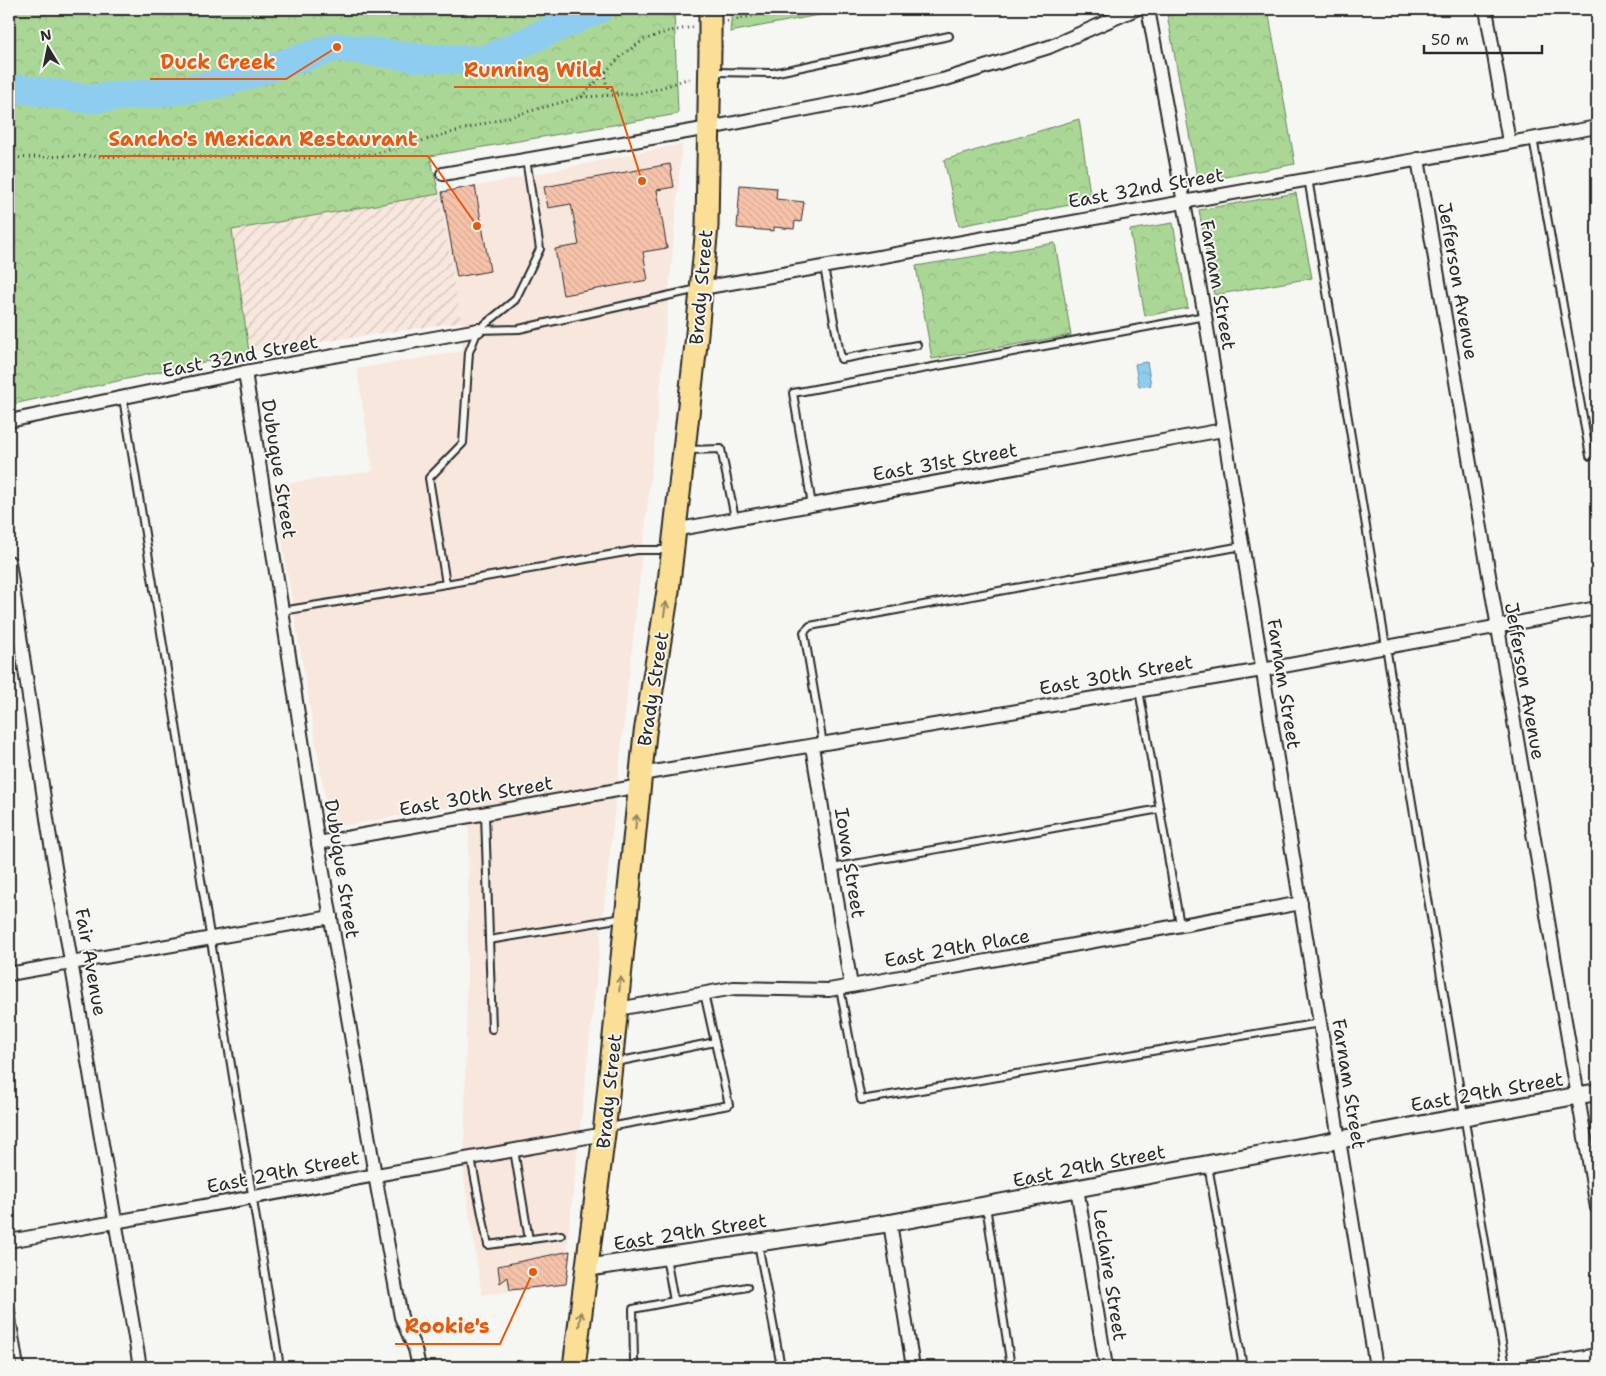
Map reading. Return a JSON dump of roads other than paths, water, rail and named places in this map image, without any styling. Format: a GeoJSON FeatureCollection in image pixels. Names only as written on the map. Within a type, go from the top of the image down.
{"type":"FeatureCollection","features":[{"type":"Feature","properties":{"kind":"highway","name":"Brady Street"},"geometry":{"type":"LineString","coordinates":[[574,1367],[605,1130],[640,780],[673,540],[702,288],[707,226],[710,48],[716,15]]}},
{"type":"Feature","properties":{"kind":"street"},"geometry":{"type":"LineString","coordinates":[[443,174],[709,128],[854,100],[946,79],[1049,47],[1136,9]]}},
{"type":"Feature","properties":{"kind":"street","name":"Farnam Street"},"geometry":{"type":"LineString","coordinates":[[1148,9],[1204,316],[1376,1367]]}},
{"type":"Feature","properties":{"kind":"street"},"geometry":{"type":"LineString","coordinates":[[1486,9],[1509,142]]}},
{"type":"Feature","properties":{"kind":"street","name":"East 32nd Street"},"geometry":{"type":"LineString","coordinates":[[702,288],[1597,126]]}},
{"type":"Feature","properties":{"kind":"street","name":"Jefferson Avenue"},"geometry":{"type":"LineString","coordinates":[[1418,159],[1597,1208]]}},
{"type":"Feature","properties":{"kind":"street","name":"East 32nd Street"},"geometry":{"type":"LineString","coordinates":[[9,421],[245,372],[478,330]]}},
{"type":"Feature","properties":{"kind":"street","name":"Dubuque Street"},"geometry":{"type":"LineString","coordinates":[[245,372],[318,843],[375,1175],[401,1317],[415,1349],[419,1367]]}},
{"type":"Feature","properties":{"kind":"street","name":"East 31st Street"},"geometry":{"type":"LineString","coordinates":[[673,540],[735,518],[1223,430]]}},
{"type":"Feature","properties":{"kind":"street","name":"Fair Avenue"},"geometry":{"type":"LineString","coordinates":[[9,562],[49,832],[140,1367]]}},
{"type":"Feature","properties":{"kind":"street","name":"East 30th Street"},"geometry":{"type":"LineString","coordinates":[[318,843],[485,814],[640,780],[817,745],[1262,670],[1597,608]]}},
{"type":"Feature","properties":{"kind":"street","name":"Iowa Street"},"geometry":{"type":"LineString","coordinates":[[817,745],[846,987]]}},
{"type":"Feature","properties":{"kind":"street","name":"East 29th Place"},"geometry":{"type":"LineString","coordinates":[[618,1009],[734,988],[829,990],[1301,903]]}},
{"type":"Feature","properties":{"kind":"street"},"geometry":{"type":"LineString","coordinates":[[9,974],[331,918]]}},
{"type":"Feature","properties":{"kind":"street","name":"East 29th Street"},"geometry":{"type":"LineString","coordinates":[[586,1268],[890,1223],[1597,1092]]}},
{"type":"Feature","properties":{"kind":"street","name":"East 29th Street"},"geometry":{"type":"LineString","coordinates":[[9,1241],[514,1150],[605,1130]]}},
{"type":"Feature","properties":{"kind":"street","name":"Leclaire Street"},"geometry":{"type":"LineString","coordinates":[[1077,1188],[1106,1367]]}},
{"type":"Feature","properties":{"kind":"street"},"geometry":{"type":"LineString","coordinates":[[890,1223],[913,1367]]}},
{"type":"Feature","properties":{"kind":"street"},"geometry":{"type":"LineString","coordinates":[[1528,1367],[1597,1355]]}},
{"type":"Feature","properties":{"kind":"lane"},"geometry":{"type":"LineString","coordinates":[[710,72],[772,73],[948,36]]}},
{"type":"Feature","properties":{"kind":"lane"},"geometry":{"type":"LineString","coordinates":[[1533,138],[1590,456]]}},
{"type":"Feature","properties":{"kind":"lane"},"geometry":{"type":"LineString","coordinates":[[446,584],[429,478],[463,442],[469,352],[478,330],[515,300],[540,250],[526,160]]}},
{"type":"Feature","properties":{"kind":"lane"},"geometry":{"type":"LineString","coordinates":[[1307,177],[1506,1367]]}},
{"type":"Feature","properties":{"kind":"lane"},"geometry":{"type":"LineString","coordinates":[[824,267],[841,359],[917,345]]}},
{"type":"Feature","properties":{"kind":"lane"},"geometry":{"type":"LineString","coordinates":[[478,330],[519,329],[702,288]]}},
{"type":"Feature","properties":{"kind":"lane"},"geometry":{"type":"LineString","coordinates":[[812,505],[792,393],[1204,316]]}},
{"type":"Feature","properties":{"kind":"lane"},"geometry":{"type":"LineString","coordinates":[[123,398],[280,1367]]}},
{"type":"Feature","properties":{"kind":"lane"},"geometry":{"type":"LineString","coordinates":[[684,450],[720,449],[735,518]]}},
{"type":"Feature","properties":{"kind":"lane"},"geometry":{"type":"LineString","coordinates":[[282,611],[637,550],[673,540]]}},
{"type":"Feature","properties":{"kind":"lane"},"geometry":{"type":"LineString","coordinates":[[817,745],[804,632],[810,626],[1242,546]]}},
{"type":"Feature","properties":{"kind":"lane"},"geometry":{"type":"LineString","coordinates":[[1139,690],[1180,925]]}},
{"type":"Feature","properties":{"kind":"lane"},"geometry":{"type":"LineString","coordinates":[[832,868],[1160,808]]}},
{"type":"Feature","properties":{"kind":"lane"},"geometry":{"type":"LineString","coordinates":[[485,814],[492,1029]]}},
{"type":"Feature","properties":{"kind":"lane"},"geometry":{"type":"LineString","coordinates":[[489,940],[627,917]]}},
{"type":"Feature","properties":{"kind":"lane"},"geometry":{"type":"LineString","coordinates":[[846,987],[861,1100],[1320,1023]]}},
{"type":"Feature","properties":{"kind":"lane"},"geometry":{"type":"LineString","coordinates":[[605,1130],[729,1105],[704,993]]}},
{"type":"Feature","properties":{"kind":"lane"},"geometry":{"type":"LineString","coordinates":[[612,1063],[715,1042]]}},
{"type":"Feature","properties":{"kind":"lane"},"geometry":{"type":"LineString","coordinates":[[514,1150],[529,1240]]}},
{"type":"Feature","properties":{"kind":"lane"},"geometry":{"type":"LineString","coordinates":[[471,1158],[488,1245],[561,1235]]}},
{"type":"Feature","properties":{"kind":"lane"},"geometry":{"type":"LineString","coordinates":[[1208,1164],[1244,1367]]}},
{"type":"Feature","properties":{"kind":"lane"},"geometry":{"type":"LineString","coordinates":[[986,1205],[1012,1367]]}},
{"type":"Feature","properties":{"kind":"lane"},"geometry":{"type":"LineString","coordinates":[[758,1242],[781,1367]]}},
{"type":"Feature","properties":{"kind":"lane"},"geometry":{"type":"LineString","coordinates":[[666,1256],[674,1301]]}},
{"type":"Feature","properties":{"kind":"lane"},"geometry":{"type":"LineString","coordinates":[[634,1361],[633,1309],[747,1287]]}},
{"type":"Feature","properties":{"kind":"lane"},"geometry":{"type":"LineString","coordinates":[[9,1299],[20,1367]]}},
{"type":"Feature","properties":{"kind":"water"},"geometry":{"type":"Polygon","coordinates":[[[1147,362],[1151,385],[1139,387],[1135,364],[1147,362]]]}},
{"type":"Feature","properties":{"kind":"waterway"},"geometry":{"type":"LineString","coordinates":[[9,89],[21,89],[88,99],[157,93],[219,84],[337,47],[420,58],[484,60],[599,9]]}},
{"type":"Feature","properties":{"kind":"place","name":"Duck Creek"},"geometry":{"type":"Point","coordinates":[337,47]}},
{"type":"Feature","properties":{"kind":"place","name":"Running Wild"},"geometry":{"type":"Point","coordinates":[642,181]}},
{"type":"Feature","properties":{"kind":"place","name":"Sancho's Mexican Restaurant"},"geometry":{"type":"Point","coordinates":[477,226]}},
{"type":"Feature","properties":{"kind":"place","name":"Rookie's"},"geometry":{"type":"Point","coordinates":[533,1272]}}]}
